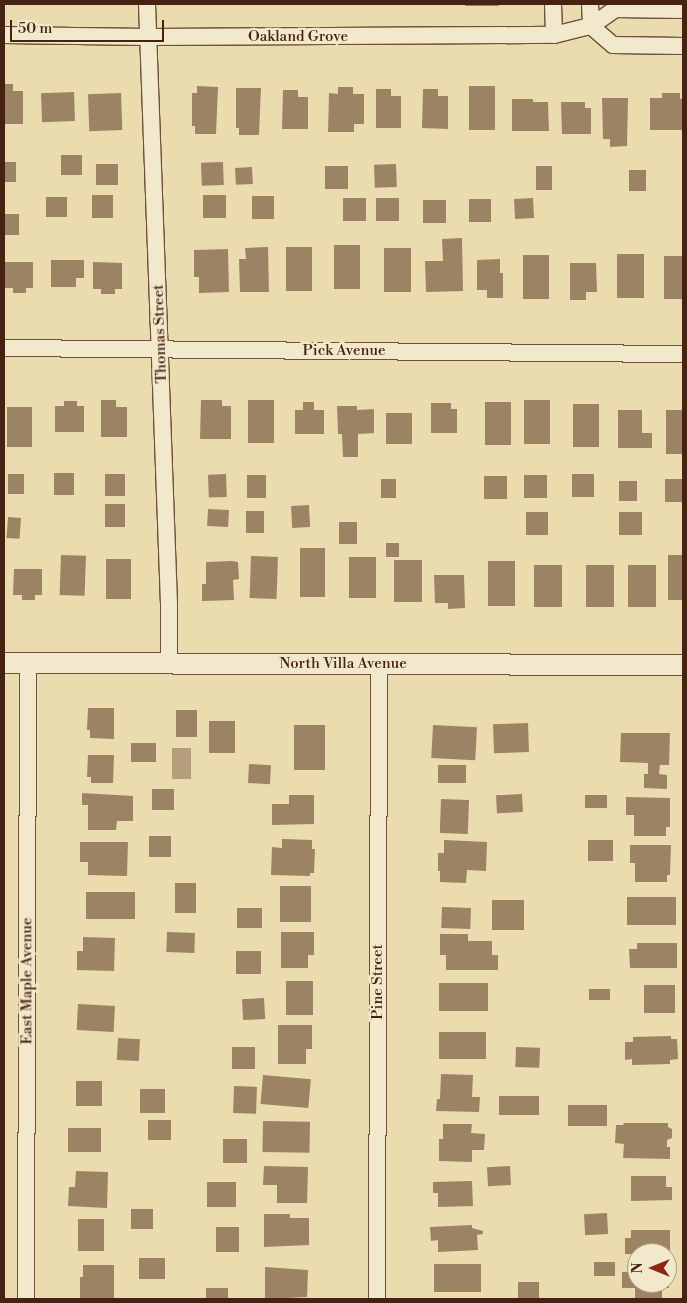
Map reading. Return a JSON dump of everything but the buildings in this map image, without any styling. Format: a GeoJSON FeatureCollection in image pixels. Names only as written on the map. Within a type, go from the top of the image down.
{"type":"FeatureCollection","features":[{"type":"Feature","properties":{"kind":"street","name":"Thomas Street"},"geometry":{"type":"LineString","coordinates":[[147,4],[169,605],[169,664]]}},
{"type":"Feature","properties":{"kind":"street"},"geometry":{"type":"LineString","coordinates":[[553,4],[554,35]]}},
{"type":"Feature","properties":{"kind":"street"},"geometry":{"type":"LineString","coordinates":[[590,4],[590,26],[613,45],[683,46]]}},
{"type":"Feature","properties":{"kind":"street","name":"Oakland Grove"},"geometry":{"type":"LineString","coordinates":[[4,35],[148,37],[554,35],[590,26],[615,9],[683,10]]}},
{"type":"Feature","properties":{"kind":"street","name":"Pick Avenue"},"geometry":{"type":"LineString","coordinates":[[4,348],[683,354]]}},
{"type":"Feature","properties":{"kind":"street","name":"North Villa Avenue"},"geometry":{"type":"LineString","coordinates":[[4,663],[683,665]]}},
{"type":"Feature","properties":{"kind":"street","name":"East Maple Avenue"},"geometry":{"type":"LineString","coordinates":[[26,1299],[28,663]]}},
{"type":"Feature","properties":{"kind":"street","name":"Pine Street"},"geometry":{"type":"LineString","coordinates":[[377,1299],[379,664]]}},
{"type":"Feature","properties":{"kind":"shaded area"},"geometry":{"type":"Polygon","coordinates":[[[172,748],[191,748],[191,779],[172,779],[172,748]]]}}]}
